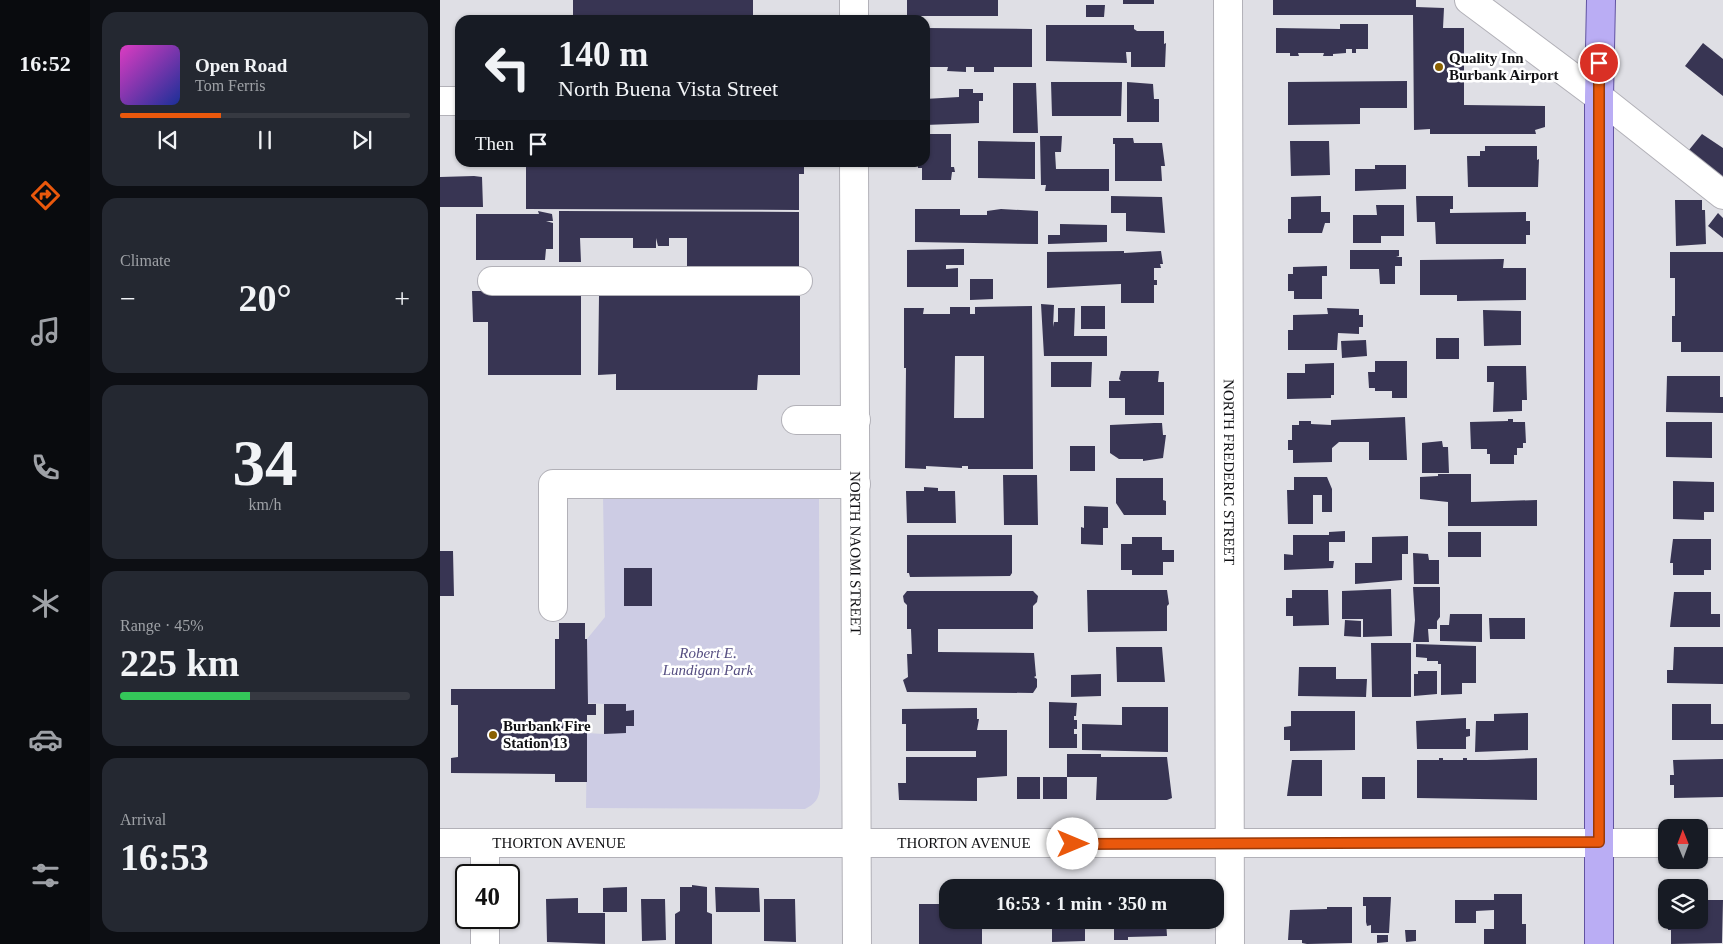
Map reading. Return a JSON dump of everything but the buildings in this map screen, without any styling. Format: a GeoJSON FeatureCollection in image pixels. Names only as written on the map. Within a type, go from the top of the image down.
{"type":"FeatureCollection","features":[{"type":"Feature","properties":{"kind":"main road"},"geometry":{"type":"LineString","coordinates":[[1600,944],[1598,97],[1601,0]]}},
{"type":"Feature","properties":{"kind":"street"},"geometry":{"type":"LineString","coordinates":[[854,0],[854,15]]}},
{"type":"Feature","properties":{"kind":"street","name":"NORTH FREDERIC STREET"},"geometry":{"type":"LineString","coordinates":[[1228,0],[1230,944]]}},
{"type":"Feature","properties":{"kind":"street"},"geometry":{"type":"LineString","coordinates":[[1469,0],[1598,97],[1723,195]]}},
{"type":"Feature","properties":{"kind":"street"},"geometry":{"type":"LineString","coordinates":[[440,101],[455,101]]}},
{"type":"Feature","properties":{"kind":"street","name":"NORTH NAOMI STREET"},"geometry":{"type":"LineString","coordinates":[[854,167],[857,944]]}},
{"type":"Feature","properties":{"kind":"street"},"geometry":{"type":"LineString","coordinates":[[492,281],[798,281]]}},
{"type":"Feature","properties":{"kind":"street"},"geometry":{"type":"LineString","coordinates":[[796,420],[856,420]]}},
{"type":"Feature","properties":{"kind":"street"},"geometry":{"type":"LineString","coordinates":[[553,607],[553,484],[631,489],[856,484]]}},
{"type":"Feature","properties":{"kind":"street","name":"THORTON AVENUE"},"geometry":{"type":"LineString","coordinates":[[440,843],[1658,843]]}},
{"type":"Feature","properties":{"kind":"street"},"geometry":{"type":"LineString","coordinates":[[485,843],[485,864]]}},
{"type":"Feature","properties":{"kind":"street"},"geometry":{"type":"LineString","coordinates":[[1708,843],[1723,843]]}},
{"type":"Feature","properties":{"kind":"street"},"geometry":{"type":"LineString","coordinates":[[485,929],[485,944]]}},
{"type":"Feature","properties":{"kind":"green space","name":"Robert E. Lundigan Park"},"geometry":{"type":"Polygon","coordinates":[[[603,496],[819,497],[820,787],[819,795],[814,803],[805,809],[586,808],[587,733],[604,734],[604,704],[588,703],[587,639],[605,617],[603,496]]]}},
{"type":"Feature","properties":{"kind":"place","name":"Quality Inn Burbank Airport"},"geometry":{"type":"Point","coordinates":[1439,67]}},
{"type":"Feature","properties":{"kind":"place","name":"Burbank Fire Station 13"},"geometry":{"type":"Point","coordinates":[493,735]}},
{"type":"Feature","properties":{"kind":"route"},"geometry":{"type":"LineString","coordinates":[[1073,844],[1599,842],[1599,63]]}}]}
